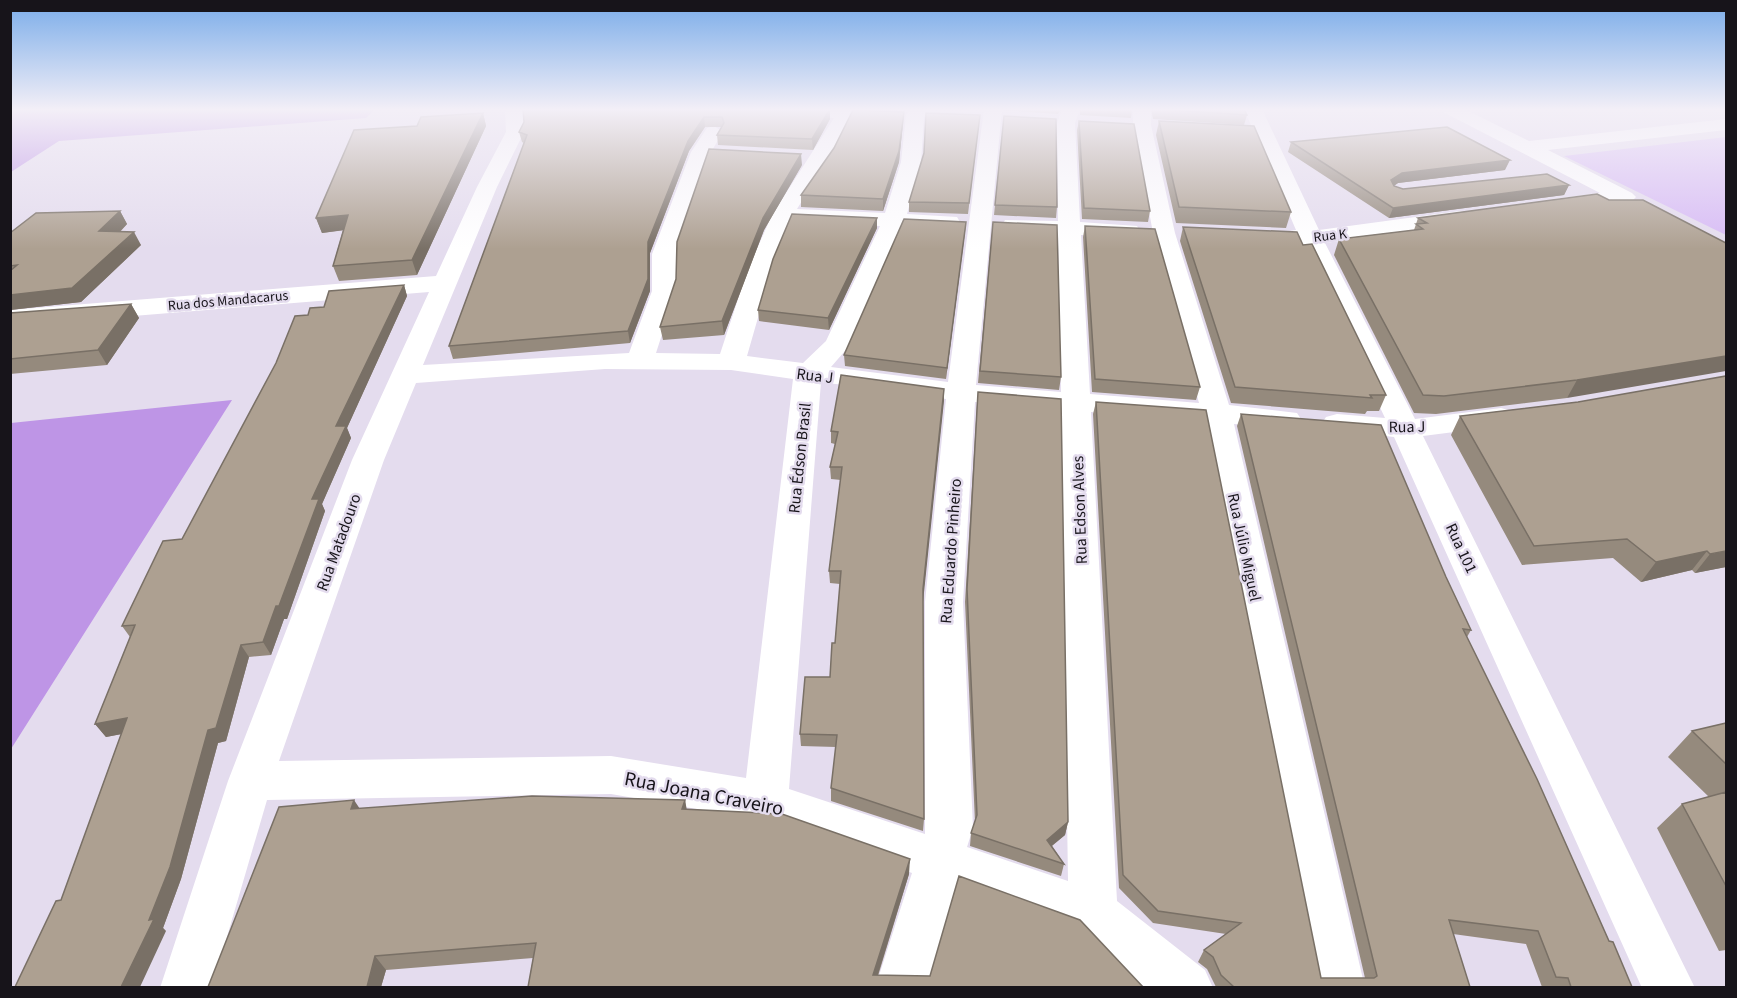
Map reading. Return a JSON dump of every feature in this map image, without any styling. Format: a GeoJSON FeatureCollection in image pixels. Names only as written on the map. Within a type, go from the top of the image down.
{"type":"FeatureCollection","features":[{"type":"Feature","properties":{"kind":"street","name":"Rua Matadouro"},"geometry":{"type":"LineString","coordinates":[[186,987],[250,781],[368,460],[403,375],[504,156]]}},
{"type":"Feature","properties":{"kind":"street"},"geometry":{"type":"LineString","coordinates":[[640,361],[664,291],[664,254],[710,156]]}},
{"type":"Feature","properties":{"kind":"street"},"geometry":{"type":"LineString","coordinates":[[731,362],[757,280],[783,215],[804,177],[812,156]]}},
{"type":"Feature","properties":{"kind":"street"},"geometry":{"type":"LineString","coordinates":[[808,374],[838,344],[894,219],[913,156]]}},
{"type":"Feature","properties":{"kind":"street","name":"Rua Eduardo Pinheiro"},"geometry":{"type":"LineString","coordinates":[[901,987],[950,828],[944,602],[961,392],[987,156]]}},
{"type":"Feature","properties":{"kind":"street","name":"Rua Edson Alves"},"geometry":{"type":"LineString","coordinates":[[1068,156],[1093,913]]}},
{"type":"Feature","properties":{"kind":"street","name":"Rua Júlio Miguel"},"geometry":{"type":"LineString","coordinates":[[1152,156],[1176,233],[1339,987]]}},
{"type":"Feature","properties":{"kind":"street","name":"Rua 101"},"geometry":{"type":"LineString","coordinates":[[1269,156],[1406,429],[1669,987]]}},
{"type":"Feature","properties":{"kind":"street"},"geometry":{"type":"LineString","coordinates":[[1542,156],[1644,206]]}},
{"type":"Feature","properties":{"kind":"street"},"geometry":{"type":"LineString","coordinates":[[1539,175],[1573,171]]}},
{"type":"Feature","properties":{"kind":"street"},"geometry":{"type":"LineString","coordinates":[[1542,207],[1623,196]]}},
{"type":"Feature","properties":{"kind":"street","name":"Rua K"},"geometry":{"type":"LineString","coordinates":[[1266,236],[1311,238],[1484,214]]}},
{"type":"Feature","properties":{"kind":"street"},"geometry":{"type":"LineString","coordinates":[[783,215],[1176,233]]}},
{"type":"Feature","properties":{"kind":"street","name":"Rua dos Mandacarus"},"geometry":{"type":"LineString","coordinates":[[10,318],[446,282]]}},
{"type":"Feature","properties":{"kind":"street","name":"Rua J"},"geometry":{"type":"LineString","coordinates":[[403,375],[605,361],[731,362],[808,374],[961,392],[1406,429],[1532,413]]}},
{"type":"Feature","properties":{"kind":"street","name":"Rua Édson Brasil"},"geometry":{"type":"LineString","coordinates":[[766,801],[808,374]]}},
{"type":"Feature","properties":{"kind":"street","name":"Rua Joana Craveiro"},"geometry":{"type":"LineString","coordinates":[[250,781],[612,775],[766,801],[1093,913],[1187,987]]}},
{"type":"Feature","properties":{"kind":"shaded area"},"geometry":{"type":"Polygon","coordinates":[[[11,156],[36,156],[11,172],[11,156]]]}},
{"type":"Feature","properties":{"kind":"shaded area"},"geometry":{"type":"Polygon","coordinates":[[[1564,156],[1726,156],[1726,235],[1564,156]]]}},
{"type":"Feature","properties":{"kind":"shaded area"},"geometry":{"type":"Polygon","coordinates":[[[232,400],[11,749],[11,423],[232,400]]]}},
{"type":"Feature","properties":{"kind":"building"},"geometry":{"type":"Polygon","coordinates":[[[343,156],[462,156],[412,260],[333,266],[348,215],[316,218],[343,156]]]}},
{"type":"Feature","properties":{"kind":"building"},"geometry":{"type":"Polygon","coordinates":[[[519,156],[682,156],[648,242],[648,279],[628,331],[449,346],[519,156]]]}},
{"type":"Feature","properties":{"kind":"building"},"geometry":{"type":"Polygon","coordinates":[[[707,156],[800,156],[763,218],[722,321],[660,327],[676,279],[677,242],[707,156]]]}},
{"type":"Feature","properties":{"kind":"building"},"geometry":{"type":"Polygon","coordinates":[[[829,156],[897,156],[883,199],[801,195],[829,156]]]}},
{"type":"Feature","properties":{"kind":"building"},"geometry":{"type":"Polygon","coordinates":[[[923,156],[975,156],[969,203],[909,202],[923,156]]]}},
{"type":"Feature","properties":{"kind":"building"},"geometry":{"type":"Polygon","coordinates":[[[1000,156],[1056,156],[1057,207],[995,205],[1000,156]]]}},
{"type":"Feature","properties":{"kind":"building"},"geometry":{"type":"Polygon","coordinates":[[[1081,156],[1140,156],[1150,211],[1084,208],[1081,156]]]}},
{"type":"Feature","properties":{"kind":"building"},"geometry":{"type":"Polygon","coordinates":[[[1167,156],[1267,156],[1291,212],[1179,207],[1167,156]]]}},
{"type":"Feature","properties":{"kind":"building"},"geometry":{"type":"Polygon","coordinates":[[[1312,156],[1502,156],[1510,160],[1402,173],[1391,180],[1394,186],[1403,189],[1547,174],[1569,185],[1393,208],[1312,156]]]}},
{"type":"Feature","properties":{"kind":"building"},"geometry":{"type":"Polygon","coordinates":[[[1597,194],[1609,200],[1643,200],[1726,243],[1726,356],[1577,380],[1444,396],[1423,395],[1339,239],[1423,229],[1416,224],[1427,223],[1418,218],[1597,194]]]}},
{"type":"Feature","properties":{"kind":"building"},"geometry":{"type":"Polygon","coordinates":[[[120,211],[99,231],[134,232],[72,288],[10,295],[10,271],[17,265],[10,266],[10,233],[36,213],[120,211]]]}},
{"type":"Feature","properties":{"kind":"building"},"geometry":{"type":"Polygon","coordinates":[[[792,214],[877,218],[828,318],[758,310],[773,259],[792,214]]]}},
{"type":"Feature","properties":{"kind":"building"},"geometry":{"type":"Polygon","coordinates":[[[904,219],[966,222],[947,368],[844,355],[904,219]]]}},
{"type":"Feature","properties":{"kind":"building"},"geometry":{"type":"Polygon","coordinates":[[[993,222],[1057,225],[1061,377],[980,371],[993,222]]]}},
{"type":"Feature","properties":{"kind":"building"},"geometry":{"type":"Polygon","coordinates":[[[1085,226],[1155,229],[1200,387],[1095,379],[1085,226]]]}},
{"type":"Feature","properties":{"kind":"building"},"geometry":{"type":"Polygon","coordinates":[[[1183,227],[1297,232],[1303,245],[1312,244],[1386,395],[1370,395],[1372,398],[1235,387],[1183,227]]]}},
{"type":"Feature","properties":{"kind":"building"},"geometry":{"type":"Polygon","coordinates":[[[404,285],[336,426],[346,426],[312,499],[319,499],[263,642],[241,645],[216,728],[208,730],[170,867],[149,920],[154,919],[121,987],[15,987],[56,901],[61,900],[127,718],[95,724],[135,625],[122,626],[163,541],[182,539],[276,363],[295,316],[308,315],[310,308],[324,307],[329,291],[404,285]]]}},
{"type":"Feature","properties":{"kind":"building"},"geometry":{"type":"Polygon","coordinates":[[[131,304],[98,350],[10,359],[10,313],[131,304]]]}},
{"type":"Feature","properties":{"kind":"building"},"geometry":{"type":"Polygon","coordinates":[[[841,375],[944,389],[923,589],[924,819],[831,788],[837,735],[800,734],[805,677],[830,677],[832,643],[835,643],[841,571],[829,571],[842,467],[830,467],[838,432],[831,431],[841,375]]]}},
{"type":"Feature","properties":{"kind":"building"},"geometry":{"type":"Polygon","coordinates":[[[1726,376],[1726,551],[1710,554],[1707,551],[1656,562],[1627,539],[1534,546],[1460,416],[1578,402],[1726,376]]]}},
{"type":"Feature","properties":{"kind":"building"},"geometry":{"type":"Polygon","coordinates":[[[978,392],[1061,399],[1068,822],[1047,840],[1064,864],[971,833],[977,815],[967,589],[978,392]]]}},
{"type":"Feature","properties":{"kind":"building"},"geometry":{"type":"Polygon","coordinates":[[[1096,402],[1206,410],[1321,978],[1374,978],[1377,976],[1241,414],[1381,425],[1471,630],[1463,629],[1537,779],[1609,941],[1613,942],[1632,987],[1571,987],[1568,978],[1556,977],[1538,931],[1449,920],[1470,987],[1234,987],[1221,975],[1213,957],[1204,950],[1241,923],[1158,911],[1123,875],[1096,402]]]}},
{"type":"Feature","properties":{"kind":"building"},"geometry":{"type":"Polygon","coordinates":[[[1726,723],[1726,764],[1692,731],[1726,723]]]}},
{"type":"Feature","properties":{"kind":"building"},"geometry":{"type":"Polygon","coordinates":[[[1726,792],[1726,886],[1682,804],[1726,792]]]}},
{"type":"Feature","properties":{"kind":"building"},"geometry":{"type":"Polygon","coordinates":[[[532,796],[685,800],[682,809],[782,814],[910,859],[873,975],[930,976],[959,876],[1080,920],[1143,987],[528,987],[536,943],[375,956],[367,987],[208,987],[279,807],[354,800],[351,809],[532,796]]]}}]}
